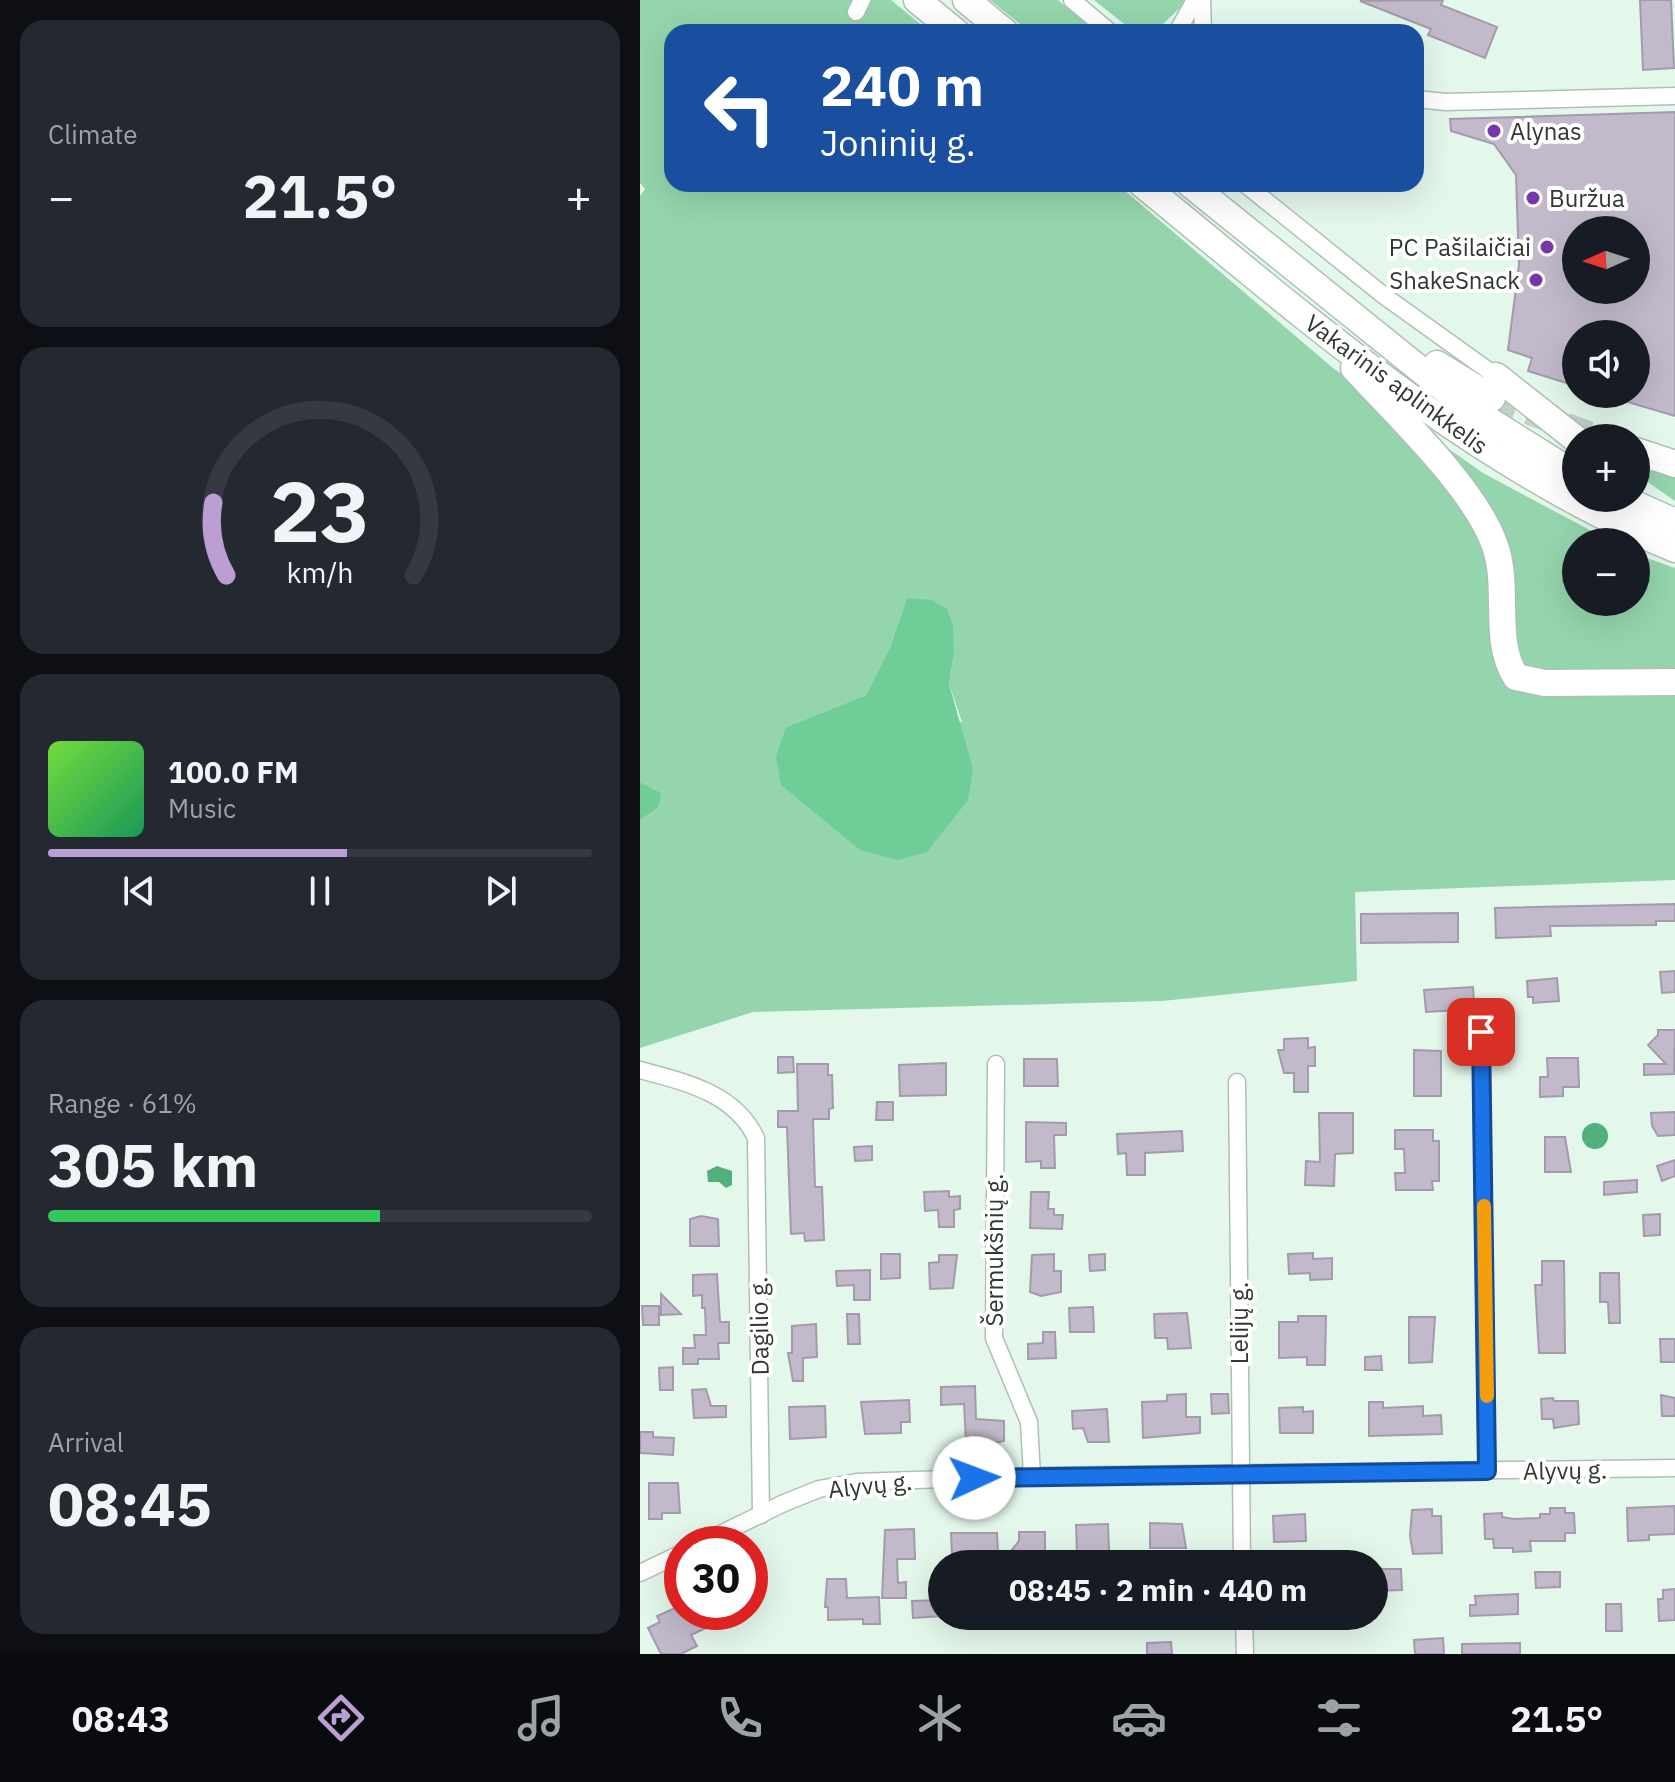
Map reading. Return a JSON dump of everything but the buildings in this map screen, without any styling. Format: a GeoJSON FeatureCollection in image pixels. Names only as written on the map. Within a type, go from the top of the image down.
{"type":"FeatureCollection","features":[{"type":"Feature","properties":{"kind":"highway"},"geometry":{"type":"LineString","coordinates":[[917,0],[946,24]]}},
{"type":"Feature","properties":{"kind":"highway"},"geometry":{"type":"LineString","coordinates":[[966,0],[995,24]]}},
{"type":"Feature","properties":{"kind":"highway","name":"Vakarinis aplinkkelis"},"geometry":{"type":"LineString","coordinates":[[1152,192],[1320,330],[1491,452],[1574,503],[1668,524]]}},
{"type":"Feature","properties":{"kind":"highway","name":"Vakarinis aplinkkelis"},"geometry":{"type":"LineString","coordinates":[[1200,192],[1463,404],[1562,466]]}},
{"type":"Feature","properties":{"kind":"highway"},"geometry":{"type":"LineString","coordinates":[[1218,192],[1427,357],[1494,387],[1562,430]]}},
{"type":"Feature","properties":{"kind":"highway"},"geometry":{"type":"LineString","coordinates":[[1320,330],[1450,476],[1487,526],[1501,568],[1505,649],[1508,665],[1516,677],[1545,683],[1675,682]]}},
{"type":"Feature","properties":{"kind":"highway"},"geometry":{"type":"LineString","coordinates":[[1650,456],[1675,464]]}},
{"type":"Feature","properties":{"kind":"highway"},"geometry":{"type":"LineString","coordinates":[[1650,503],[1668,524]]}},
{"type":"Feature","properties":{"kind":"highway"},"geometry":{"type":"LineString","coordinates":[[1646,512],[1668,524]]}},
{"type":"Feature","properties":{"kind":"street"},"geometry":{"type":"LineString","coordinates":[[1072,0],[1102,24]]}},
{"type":"Feature","properties":{"kind":"street"},"geometry":{"type":"LineString","coordinates":[[1182,24],[1195,0]]}},
{"type":"Feature","properties":{"kind":"street"},"geometry":{"type":"LineString","coordinates":[[1202,0],[1202,24]]}},
{"type":"Feature","properties":{"kind":"street"},"geometry":{"type":"LineString","coordinates":[[1424,100],[1446,102],[1675,96]]}},
{"type":"Feature","properties":{"kind":"street"},"geometry":{"type":"LineString","coordinates":[[1255,192],[1494,387]]}},
{"type":"Feature","properties":{"kind":"street"},"geometry":{"type":"LineString","coordinates":[[1481,1032],[1487,1471]]}},
{"type":"Feature","properties":{"kind":"street","name":"Šermukšnių g."},"geometry":{"type":"LineString","coordinates":[[996,1064],[994,1338],[1029,1422],[1032,1476]]}},
{"type":"Feature","properties":{"kind":"street","name":"Dagilio g."},"geometry":{"type":"LineString","coordinates":[[640,1070],[710,1091],[749,1122],[756,1138],[761,1515]]}},
{"type":"Feature","properties":{"kind":"street","name":"Lelijų g."},"geometry":{"type":"LineString","coordinates":[[1237,1082],[1242,1550]]}},
{"type":"Feature","properties":{"kind":"street","name":"Alyvų g."},"geometry":{"type":"LineString","coordinates":[[738,1526],[819,1489],[857,1482],[1032,1476],[1675,1468]]}},
{"type":"Feature","properties":{"kind":"street"},"geometry":{"type":"LineString","coordinates":[[640,1573],[664,1562]]}},
{"type":"Feature","properties":{"kind":"street"},"geometry":{"type":"LineString","coordinates":[[1244,1630],[1245,1654]]}},
{"type":"Feature","properties":{"kind":"shaded area"},"geometry":{"type":"Polygon","coordinates":[[[640,0],[891,0],[920,24],[664,24],[664,192],[1126,192],[1333,368],[1483,473],[1586,528],[1562,528],[1562,616],[1650,616],[1650,559],[1675,568],[1675,880],[1355,892],[1357,981],[1162,1001],[753,1012],[640,1048],[640,820],[658,808],[662,793],[640,782],[640,196],[645,189],[640,183],[640,0]],[[907,598],[890,647],[866,695],[786,727],[962,722],[949,684],[954,654],[907,598]]]}},
{"type":"Feature","properties":{"kind":"shaded area"},"geometry":{"type":"Polygon","coordinates":[[[990,0],[1058,0],[1086,24],[1020,24],[990,0]]]}},
{"type":"Feature","properties":{"kind":"shaded area"},"geometry":{"type":"Polygon","coordinates":[[[1094,0],[1188,0],[1163,24],[1124,24],[1094,0]]]}},
{"type":"Feature","properties":{"kind":"shaded area"},"geometry":{"type":"Polygon","coordinates":[[[1650,466],[1675,474],[1675,501],[1650,484],[1650,466]]]}},
{"type":"Feature","properties":{"kind":"shaded area"},"geometry":{"type":"Polygon","coordinates":[[[907,598],[932,600],[947,609],[953,626],[954,654],[949,684],[973,769],[968,800],[927,852],[898,860],[860,850],[781,785],[776,757],[786,727],[866,695],[890,647],[907,598]]]}},
{"type":"Feature","properties":{"kind":"shaded area"},"geometry":{"type":"Polygon","coordinates":[[[640,782],[662,793],[658,808],[640,820],[640,782]]]}},
{"type":"Feature","properties":{"kind":"shaded area"},"geometry":{"type":"Polygon","coordinates":[[[1595,1123],[1604,1127],[1608,1136],[1604,1145],[1595,1149],[1586,1145],[1582,1136],[1586,1127],[1595,1123]]]}},
{"type":"Feature","properties":{"kind":"shaded area"},"geometry":{"type":"Polygon","coordinates":[[[717,1166],[732,1171],[732,1185],[726,1188],[719,1182],[708,1182],[707,1171],[717,1166]]]}},
{"type":"Feature","properties":{"kind":"tunnel"},"geometry":{"type":"LineString","coordinates":[[1492,398],[1562,424]]}},
{"type":"Feature","properties":{"kind":"slow traffic"},"geometry":{"type":"LineString","coordinates":[[1484,1206],[1487,1396]]}},
{"type":"Feature","properties":{"kind":"place","name":"Alynas"},"geometry":{"type":"Point","coordinates":[1494,131]}},
{"type":"Feature","properties":{"kind":"place","name":"Buržua"},"geometry":{"type":"Point","coordinates":[1533,198]}},
{"type":"Feature","properties":{"kind":"place","name":"PC Pašilaičiai"},"geometry":{"type":"Point","coordinates":[1547,247]}},
{"type":"Feature","properties":{"kind":"place","name":"ShakeSnack"},"geometry":{"type":"Point","coordinates":[1536,280]}},
{"type":"Feature","properties":{"kind":"route"},"geometry":{"type":"LineString","coordinates":[[974,1478],[1487,1471],[1481,1032]]}}]}
